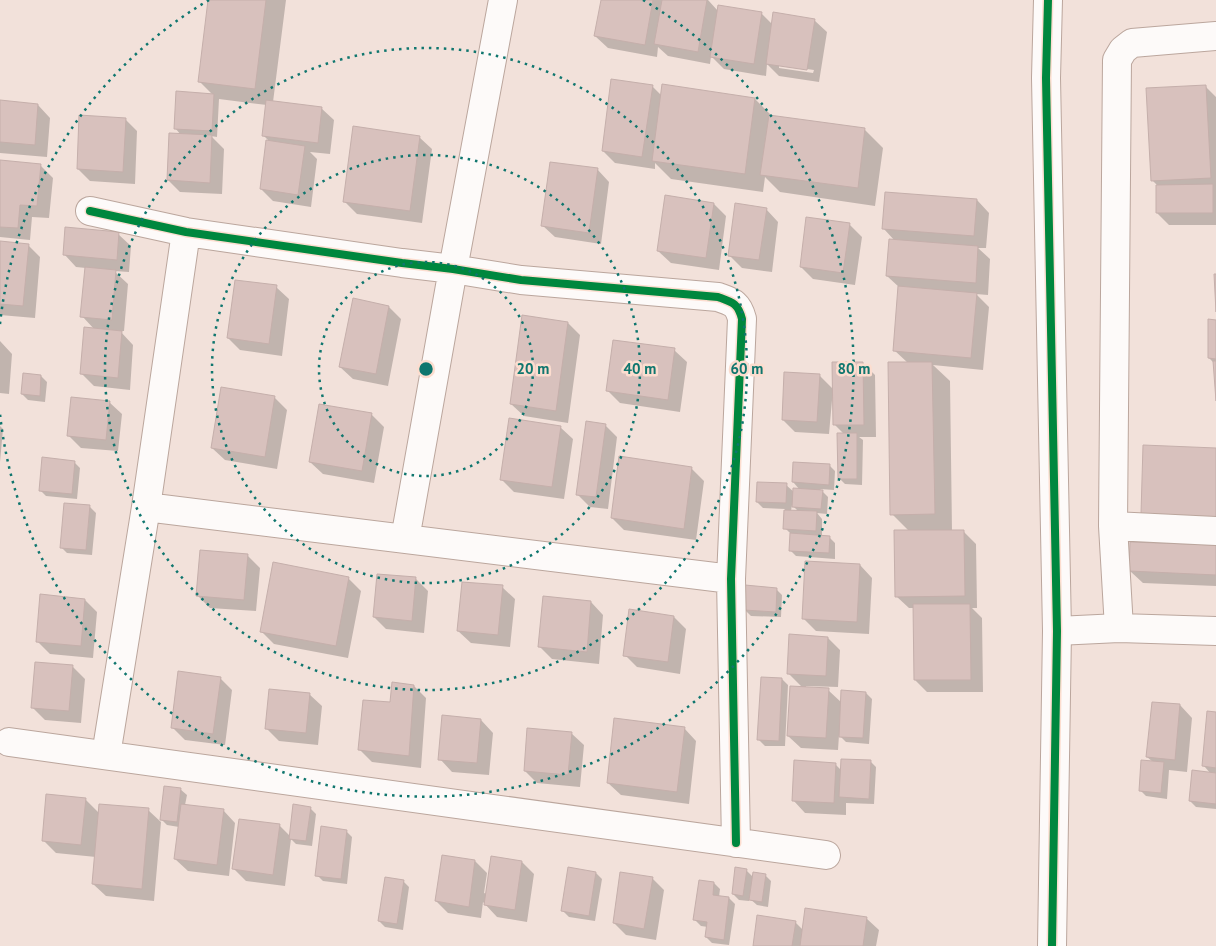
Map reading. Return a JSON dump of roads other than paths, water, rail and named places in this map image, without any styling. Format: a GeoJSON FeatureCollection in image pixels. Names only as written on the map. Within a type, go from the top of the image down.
{"type":"FeatureCollection","features":[{"type":"Feature","properties":{"kind":"street"},"geometry":{"type":"LineString","coordinates":[[405,539],[453,268],[504,0]]}},
{"type":"Feature","properties":{"kind":"street"},"geometry":{"type":"LineString","coordinates":[[1047,0],[1046,78],[1057,631],[1052,946]]}},
{"type":"Feature","properties":{"kind":"street"},"geometry":{"type":"LineString","coordinates":[[1119,628],[1113,526],[1118,60],[1123,50],[1132,43],[1216,36]]}},
{"type":"Feature","properties":{"kind":"street"},"geometry":{"type":"LineString","coordinates":[[90,211],[186,232],[402,263],[453,268],[521,280],[718,297],[732,302],[739,308],[742,319],[731,580],[736,843]]}},
{"type":"Feature","properties":{"kind":"street"},"geometry":{"type":"LineString","coordinates":[[106,755],[146,507],[186,232]]}},
{"type":"Feature","properties":{"kind":"street"},"geometry":{"type":"LineString","coordinates":[[146,507],[731,580]]}},
{"type":"Feature","properties":{"kind":"street"},"geometry":{"type":"LineString","coordinates":[[1113,526],[1216,531]]}},
{"type":"Feature","properties":{"kind":"street"},"geometry":{"type":"LineString","coordinates":[[1057,631],[1119,628],[1216,631]]}},
{"type":"Feature","properties":{"kind":"street"},"geometry":{"type":"LineString","coordinates":[[9,742],[826,855]]}}]}
